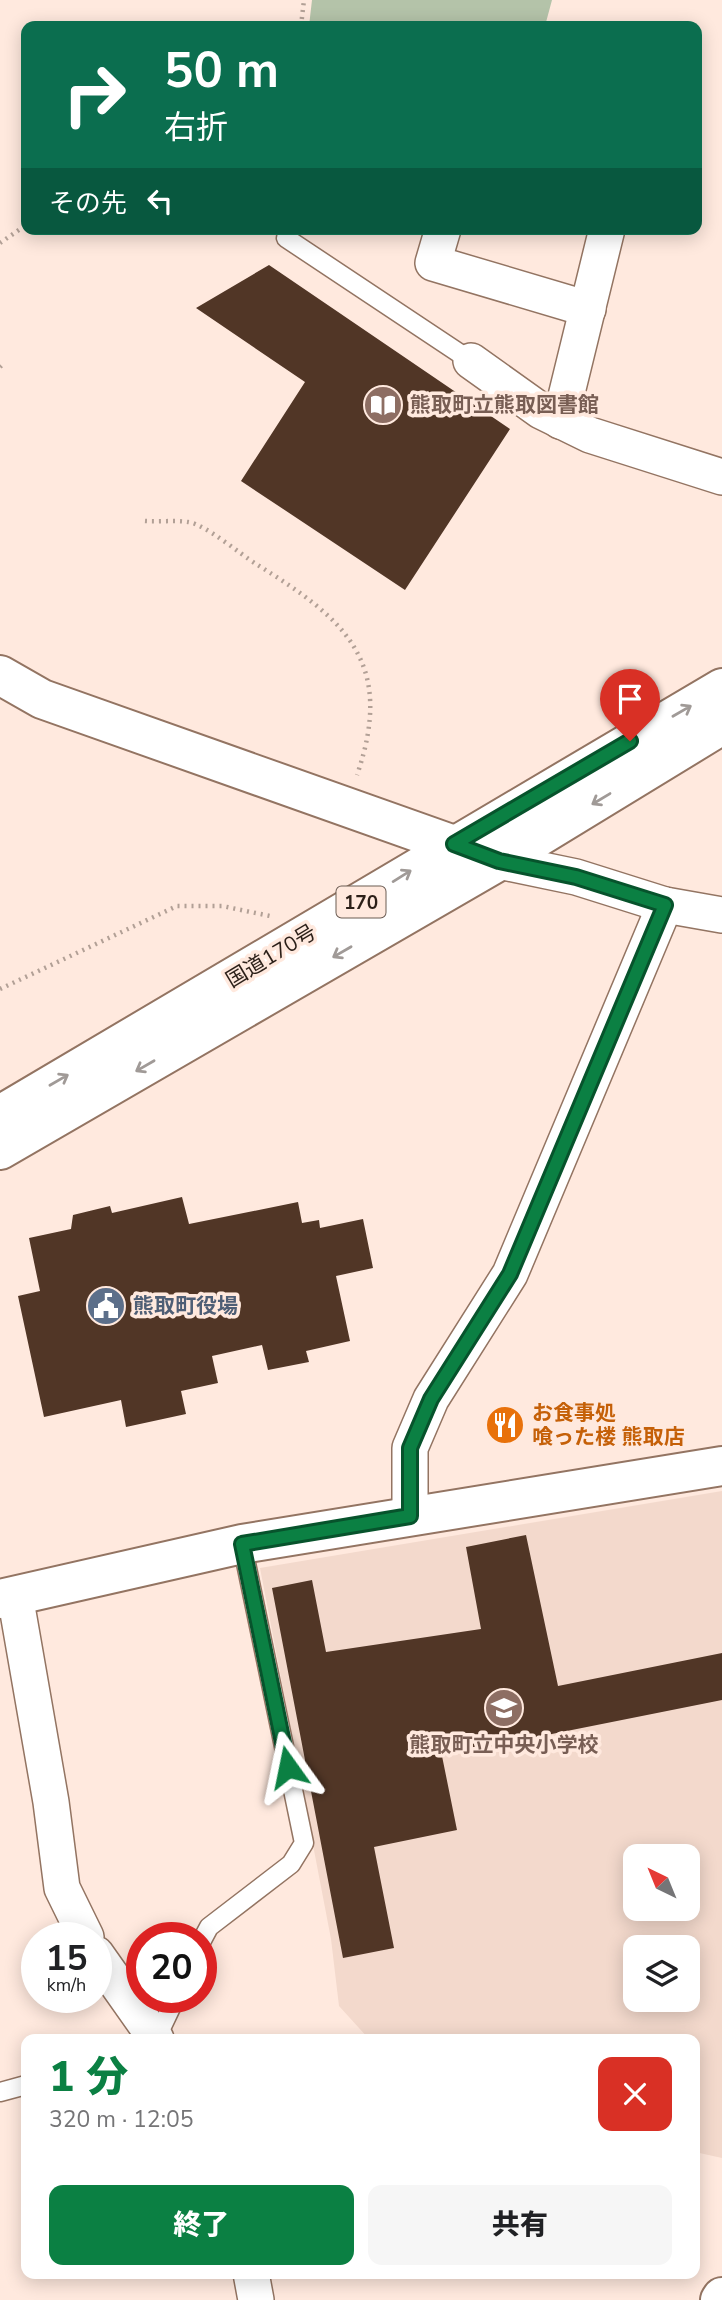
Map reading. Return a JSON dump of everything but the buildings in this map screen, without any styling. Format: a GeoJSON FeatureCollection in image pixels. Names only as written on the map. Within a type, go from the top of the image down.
{"type":"FeatureCollection","features":[{"type":"Feature","properties":{"kind":"main road"},"geometry":{"type":"LineString","coordinates":[[0,675],[42,699],[499,861]]}},
{"type":"Feature","properties":{"kind":"main road","name":"国道170号"},"geometry":{"type":"LineString","coordinates":[[0,1115],[292,944],[454,844],[722,688]]}},
{"type":"Feature","properties":{"kind":"main road","name":"国道170号"},"geometry":{"type":"LineString","coordinates":[[0,1150],[499,861],[722,725]]}},
{"type":"Feature","properties":{"kind":"main road"},"geometry":{"type":"LineString","coordinates":[[8,1597],[242,1544],[722,1466]]}},
{"type":"Feature","properties":{"kind":"street"},"geometry":{"type":"LineString","coordinates":[[441,235],[433,263],[588,309]]}},
{"type":"Feature","properties":{"kind":"street"},"geometry":{"type":"LineString","coordinates":[[560,421],[606,235]]}},
{"type":"Feature","properties":{"kind":"street"},"geometry":{"type":"LineString","coordinates":[[471,361],[560,421],[590,436],[722,477]]}},
{"type":"Feature","properties":{"kind":"street"},"geometry":{"type":"LineString","coordinates":[[499,861],[576,877],[665,905],[722,915]]}},
{"type":"Feature","properties":{"kind":"street"},"geometry":{"type":"LineString","coordinates":[[410,1516],[410,1448],[431,1399],[510,1274],[665,905]]}},
{"type":"Feature","properties":{"kind":"street"},"geometry":{"type":"LineString","coordinates":[[8,1597],[51,1802],[62,1888],[79,1922]]}},
{"type":"Feature","properties":{"kind":"street"},"geometry":{"type":"LineString","coordinates":[[112,1977],[152,2034]]}},
{"type":"Feature","properties":{"kind":"street"},"geometry":{"type":"LineString","coordinates":[[252,2279],[256,2300]]}},
{"type":"Feature","properties":{"kind":"lane"},"geometry":{"type":"LineString","coordinates":[[286,238],[471,361]]}},
{"type":"Feature","properties":{"kind":"lane"},"geometry":{"type":"LineString","coordinates":[[216,1922],[292,1864],[304,1843],[242,1544]]}},
{"type":"Feature","properties":{"kind":"lane"},"geometry":{"type":"LineString","coordinates":[[158,2034],[168,2013]]}},
{"type":"Feature","properties":{"kind":"lane"},"geometry":{"type":"LineString","coordinates":[[0,2092],[21,2086]]}},
{"type":"Feature","properties":{"kind":"path"},"geometry":{"type":"LineString","coordinates":[[302,21],[304,0]]}},
{"type":"Feature","properties":{"kind":"path"},"geometry":{"type":"LineString","coordinates":[[0,243],[21,228]]}},
{"type":"Feature","properties":{"kind":"path"},"geometry":{"type":"LineString","coordinates":[[145,521],[191,522],[304,594],[337,623],[355,645],[368,680],[369,721],[362,760],[345,808]]}},
{"type":"Feature","properties":{"kind":"path"},"geometry":{"type":"LineString","coordinates":[[0,989],[177,906],[222,906],[268,914],[292,944]]}},
{"type":"Feature","properties":{"kind":"shaded area","name":"熊取町立中央小学校"},"geometry":{"type":"Polygon","coordinates":[[[722,1491],[722,2158],[700,2153],[700,2034],[364,2034],[339,2006],[331,1939],[260,1568],[722,1491]]]}},
{"type":"Feature","properties":{"kind":"green space"},"geometry":{"type":"Polygon","coordinates":[[[312,0],[552,0],[546,21],[310,21],[312,0]]]}},
{"type":"Feature","properties":{"kind":"place","name":"熊取町立熊取図書館"},"geometry":{"type":"Point","coordinates":[383,405]}},
{"type":"Feature","properties":{"kind":"place","name":"熊取町役場"},"geometry":{"type":"Point","coordinates":[106,1306]}},
{"type":"Feature","properties":{"kind":"place","name":"お食事処 喰った楼 熊取店"},"geometry":{"type":"Point","coordinates":[505,1425]}},
{"type":"Feature","properties":{"kind":"place","name":"熊取町立中央小学校"},"geometry":{"type":"Point","coordinates":[504,1708]}},
{"type":"Feature","properties":{"kind":"route"},"geometry":{"type":"LineString","coordinates":[[288,1767],[242,1544],[410,1516],[410,1448],[431,1399],[510,1274],[573,1128],[605,1042],[665,905],[576,877],[499,861],[454,844],[630,741]]}}]}
